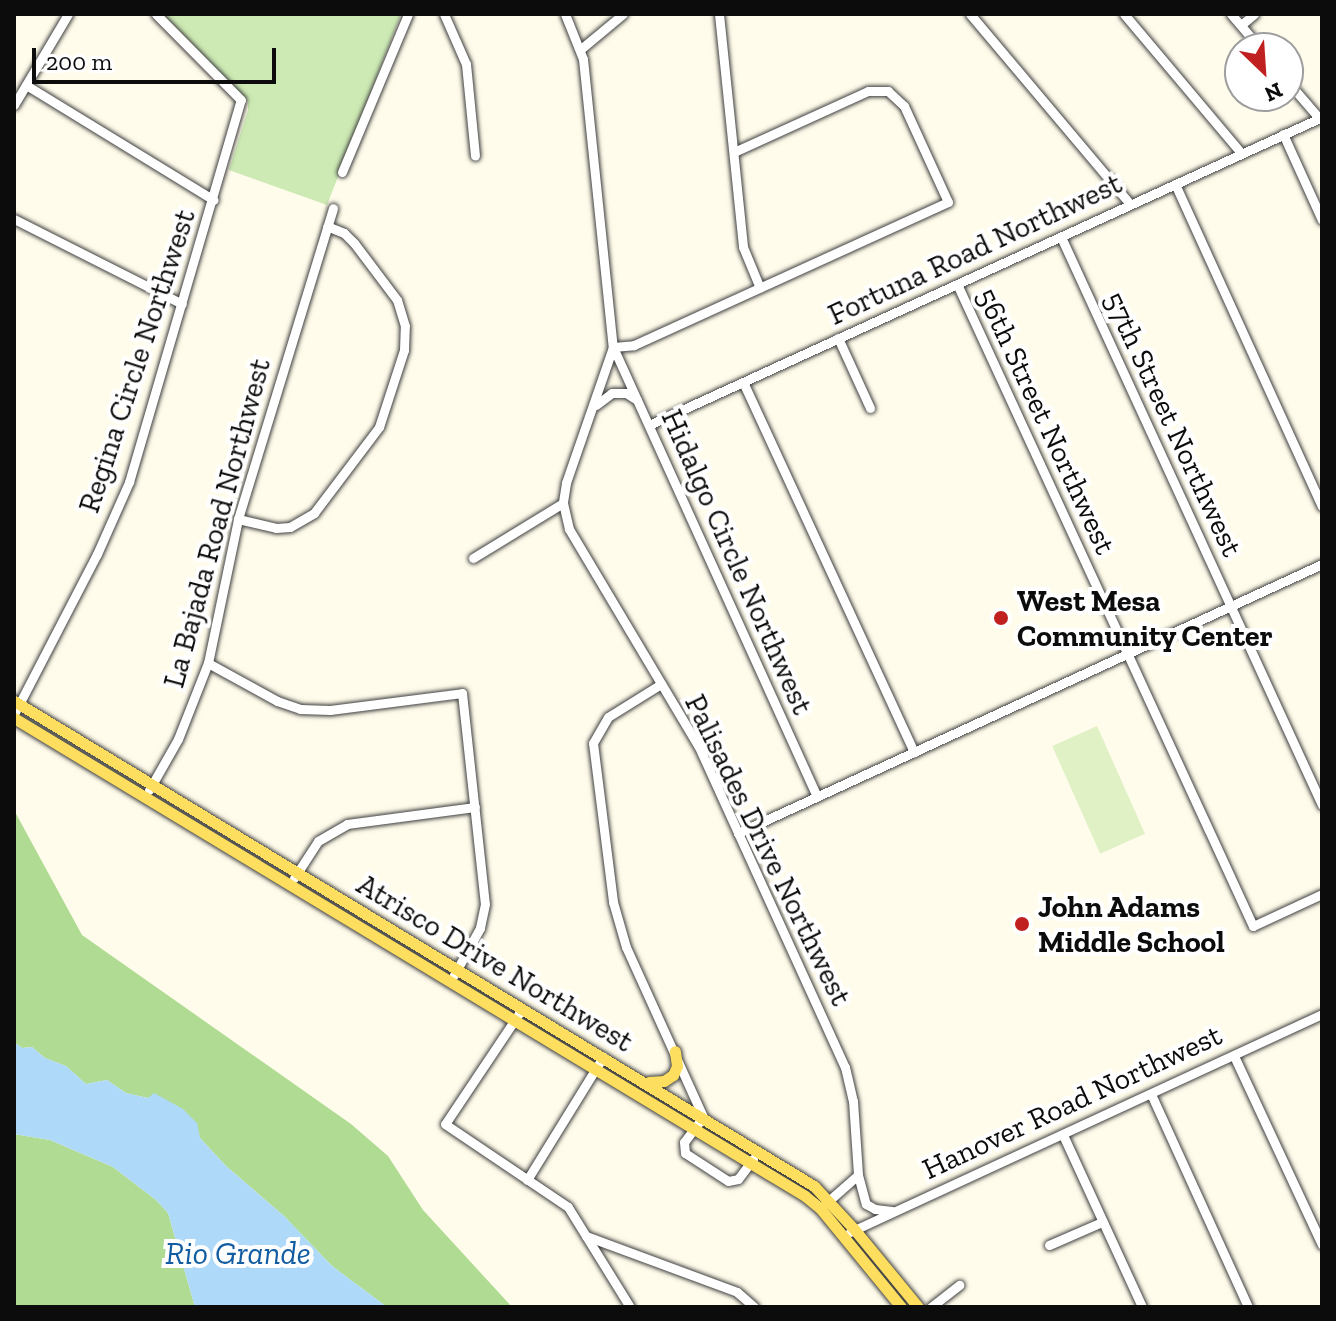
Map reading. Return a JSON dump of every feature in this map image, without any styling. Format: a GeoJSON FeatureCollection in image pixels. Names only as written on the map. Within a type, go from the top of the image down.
{"type":"FeatureCollection","features":[{"type":"Feature","properties":{"kind":"main road","name":"Atrisco Drive Northwest"},"geometry":{"type":"LineString","coordinates":[[16,709],[298,872],[455,974],[515,1020],[692,1127],[755,1156]]}},
{"type":"Feature","properties":{"kind":"main road","name":"Atrisco Drive Northwest"},"geometry":{"type":"LineString","coordinates":[[16,709],[145,796],[290,884],[522,1009],[703,1117],[825,1204],[854,1229],[918,1307]]}},
{"type":"Feature","properties":{"kind":"main road"},"geometry":{"type":"LineString","coordinates":[[642,1080],[659,1082],[669,1079],[677,1066],[675,1051]]}},
{"type":"Feature","properties":{"kind":"main road","name":"Atrisco Drive Northwest"},"geometry":{"type":"LineString","coordinates":[[825,1204],[844,1236],[901,1307]]}},
{"type":"Feature","properties":{"kind":"street"},"geometry":{"type":"LineString","coordinates":[[14,105],[68,14]]}},
{"type":"Feature","properties":{"kind":"street","name":"Regina Circle Northwest"},"geometry":{"type":"LineString","coordinates":[[16,709],[129,482],[241,100],[156,14]]}},
{"type":"Feature","properties":{"kind":"street"},"geometry":{"type":"LineString","coordinates":[[342,172],[408,14]]}},
{"type":"Feature","properties":{"kind":"street"},"geometry":{"type":"LineString","coordinates":[[444,14],[466,64],[475,156]]}},
{"type":"Feature","properties":{"kind":"street"},"geometry":{"type":"LineString","coordinates":[[565,14],[582,48],[623,14]]}},
{"type":"Feature","properties":{"kind":"street"},"geometry":{"type":"LineString","coordinates":[[719,14],[743,247],[760,288]]}},
{"type":"Feature","properties":{"kind":"street"},"geometry":{"type":"LineString","coordinates":[[970,14],[1130,204]]}},
{"type":"Feature","properties":{"kind":"street"},"geometry":{"type":"LineString","coordinates":[[1124,14],[1241,153]]}},
{"type":"Feature","properties":{"kind":"street"},"geometry":{"type":"LineString","coordinates":[[1231,14],[1247,32]]}},
{"type":"Feature","properties":{"kind":"street"},"geometry":{"type":"LineString","coordinates":[[1241,25],[1254,14]]}},
{"type":"Feature","properties":{"kind":"street","name":"Palisades Drive Northwest"},"geometry":{"type":"LineString","coordinates":[[582,48],[613,347],[568,474],[563,503],[576,545],[698,745],[845,1067],[853,1101],[858,1175]]}},
{"type":"Feature","properties":{"kind":"street"},"geometry":{"type":"LineString","coordinates":[[26,85],[214,200]]}},
{"type":"Feature","properties":{"kind":"street"},"geometry":{"type":"LineString","coordinates":[[613,347],[634,345],[948,202],[904,106],[888,91],[868,91],[734,152]]}},
{"type":"Feature","properties":{"kind":"street"},"geometry":{"type":"LineString","coordinates":[[1304,100],[1320,117]]}},
{"type":"Feature","properties":{"kind":"street","name":"Fortuna Road Northwest"},"geometry":{"type":"LineString","coordinates":[[649,425],[1320,117]]}},
{"type":"Feature","properties":{"kind":"street"},"geometry":{"type":"LineString","coordinates":[[1283,134],[1322,220]]}},
{"type":"Feature","properties":{"kind":"street"},"geometry":{"type":"LineString","coordinates":[[1175,184],[1322,506]]}},
{"type":"Feature","properties":{"kind":"street","name":"La Bajada Road Northwest"},"geometry":{"type":"LineString","coordinates":[[145,796],[178,739],[208,663],[238,519],[333,208]]}},
{"type":"Feature","properties":{"kind":"street"},"geometry":{"type":"LineString","coordinates":[[14,219],[182,304]]}},
{"type":"Feature","properties":{"kind":"street"},"geometry":{"type":"LineString","coordinates":[[238,519],[276,528],[290,527],[314,513],[379,427],[404,350],[405,326],[397,300],[354,243],[344,233],[327,226]]}},
{"type":"Feature","properties":{"kind":"street","name":"57th Street Northwest"},"geometry":{"type":"LineString","coordinates":[[1061,237],[1322,805]]}},
{"type":"Feature","properties":{"kind":"street","name":"56th Street Northwest"},"geometry":{"type":"LineString","coordinates":[[957,284],[1253,926],[1322,894]]}},
{"type":"Feature","properties":{"kind":"street"},"geometry":{"type":"LineString","coordinates":[[838,338],[870,408]]}},
{"type":"Feature","properties":{"kind":"street","name":"Hidalgo Circle Northwest"},"geometry":{"type":"LineString","coordinates":[[613,347],[817,796]]}},
{"type":"Feature","properties":{"kind":"street"},"geometry":{"type":"LineString","coordinates":[[743,382],[914,752]]}},
{"type":"Feature","properties":{"kind":"street"},"geometry":{"type":"LineString","coordinates":[[593,408],[612,393],[626,393],[637,400]]}},
{"type":"Feature","properties":{"kind":"street"},"geometry":{"type":"LineString","coordinates":[[473,558],[563,503]]}},
{"type":"Feature","properties":{"kind":"street"},"geometry":{"type":"LineString","coordinates":[[738,833],[1322,564]]}},
{"type":"Feature","properties":{"kind":"street"},"geometry":{"type":"LineString","coordinates":[[208,663],[277,701],[300,709],[330,710],[462,693],[485,904],[480,928],[455,974]]}},
{"type":"Feature","properties":{"kind":"street"},"geometry":{"type":"LineString","coordinates":[[661,684],[608,717],[596,732],[593,749],[619,926],[703,1117],[692,1127],[684,1142],[685,1153],[723,1179],[738,1179],[755,1156]]}},
{"type":"Feature","properties":{"kind":"street"},"geometry":{"type":"LineString","coordinates":[[290,884],[318,841],[347,824],[475,807]]}},
{"type":"Feature","properties":{"kind":"street"},"geometry":{"type":"LineString","coordinates":[[522,1009],[445,1124],[568,1207],[630,1307]]}},
{"type":"Feature","properties":{"kind":"street","name":"Hanover Road Northwest"},"geometry":{"type":"LineString","coordinates":[[844,1236],[892,1211],[1321,1017]]}},
{"type":"Feature","properties":{"kind":"street"},"geometry":{"type":"LineString","coordinates":[[1234,1056],[1322,1245]]}},
{"type":"Feature","properties":{"kind":"street"},"geometry":{"type":"LineString","coordinates":[[527,1180],[603,1057]]}},
{"type":"Feature","properties":{"kind":"street"},"geometry":{"type":"LineString","coordinates":[[1151,1094],[1248,1307]]}},
{"type":"Feature","properties":{"kind":"street"},"geometry":{"type":"LineString","coordinates":[[1063,1135],[1142,1307]]}},
{"type":"Feature","properties":{"kind":"street"},"geometry":{"type":"LineString","coordinates":[[825,1204],[858,1175],[866,1204],[875,1209],[892,1211]]}},
{"type":"Feature","properties":{"kind":"street"},"geometry":{"type":"LineString","coordinates":[[1049,1245],[1102,1222]]}},
{"type":"Feature","properties":{"kind":"street"},"geometry":{"type":"LineString","coordinates":[[586,1236],[737,1292],[754,1307]]}},
{"type":"Feature","properties":{"kind":"street"},"geometry":{"type":"LineString","coordinates":[[931,1307],[959,1285]]}},
{"type":"Feature","properties":{"kind":"green space"},"geometry":{"type":"Polygon","coordinates":[[[163,14],[401,14],[327,205],[229,170],[248,102],[163,14]]]}},
{"type":"Feature","properties":{"kind":"green space"},"geometry":{"type":"Polygon","coordinates":[[[1097,726],[1145,834],[1100,854],[1052,746],[1097,726]]]}},
{"type":"Feature","properties":{"kind":"green space"},"geometry":{"type":"Polygon","coordinates":[[[14,810],[82,935],[351,1124],[388,1156],[423,1210],[512,1307],[387,1307],[332,1266],[284,1216],[226,1166],[200,1138],[196,1123],[148,1098],[126,1093],[107,1080],[86,1084],[66,1066],[45,1058],[32,1047],[22,1048],[14,1042],[14,810]]]}},
{"type":"Feature","properties":{"kind":"green space"},"geometry":{"type":"Polygon","coordinates":[[[14,1134],[50,1140],[113,1167],[156,1200],[168,1213],[195,1307],[14,1307],[14,1134]]]}},
{"type":"Feature","properties":{"kind":"water","name":"Rio Grande"},"geometry":{"type":"Polygon","coordinates":[[[14,1042],[22,1048],[32,1047],[45,1058],[66,1066],[86,1084],[107,1080],[126,1093],[148,1098],[154,1093],[183,1109],[197,1123],[200,1138],[226,1166],[284,1216],[332,1266],[387,1307],[195,1307],[168,1213],[156,1200],[113,1167],[50,1140],[14,1134],[14,1042]]]}},
{"type":"Feature","properties":{"kind":"place","name":"West Mesa Community Center"},"geometry":{"type":"Point","coordinates":[1001,618]}},
{"type":"Feature","properties":{"kind":"place","name":"John Adams Middle School"},"geometry":{"type":"Point","coordinates":[1022,924]}}]}
